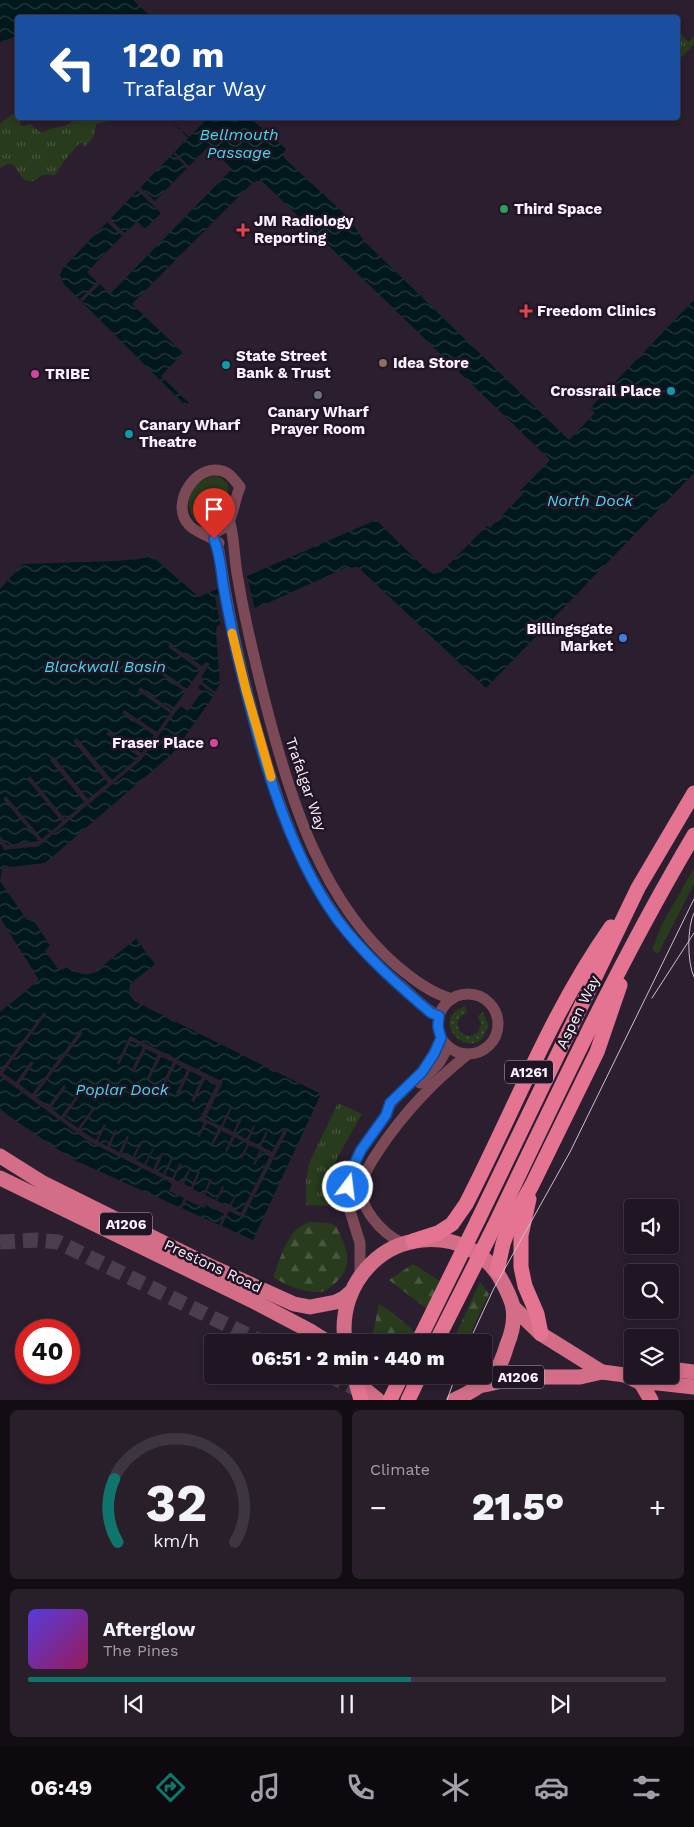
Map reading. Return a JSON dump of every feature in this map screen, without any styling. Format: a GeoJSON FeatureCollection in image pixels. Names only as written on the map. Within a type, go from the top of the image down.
{"type":"FeatureCollection","features":[{"type":"Feature","properties":{"kind":"highway","name":"Aspen Way"},"geometry":{"type":"LineString","coordinates":[[422,1334],[638,888],[694,793]]}},
{"type":"Feature","properties":{"kind":"highway","name":"Aspen Way"},"geometry":{"type":"LineString","coordinates":[[440,1334],[494,1227],[587,1031],[638,934],[694,835]]}},
{"type":"Feature","properties":{"kind":"highway","name":"A1261"},"geometry":{"type":"LineString","coordinates":[[407,1242],[438,1233],[452,1224],[466,1204],[550,1030],[597,948],[638,888]]}},
{"type":"Feature","properties":{"kind":"highway","name":"A1261"},"geometry":{"type":"LineString","coordinates":[[497,1271],[510,1224],[532,1185],[597,1052],[638,934]]}},
{"type":"Feature","properties":{"kind":"highway","name":"A1261"},"geometry":{"type":"LineString","coordinates":[[532,1185],[521,1234],[521,1267],[524,1286],[537,1314],[541,1334]]}},
{"type":"Feature","properties":{"kind":"highway"},"geometry":{"type":"LineString","coordinates":[[357,1384],[362,1400]]}},
{"type":"Feature","properties":{"kind":"highway"},"geometry":{"type":"LineString","coordinates":[[390,1400],[398,1384]]}},
{"type":"Feature","properties":{"kind":"highway"},"geometry":{"type":"LineString","coordinates":[[408,1400],[416,1384]]}},
{"type":"Feature","properties":{"kind":"main road","name":"Prestons Road"},"geometry":{"type":"LineString","coordinates":[[0,1156],[52,1187],[208,1265],[294,1304],[310,1307],[336,1302],[351,1292]]}},
{"type":"Feature","properties":{"kind":"main road","name":"Prestons Road"},"geometry":{"type":"LineString","coordinates":[[0,1178],[254,1302],[315,1334]]}},
{"type":"Feature","properties":{"kind":"main road","name":"A1206"},"geometry":{"type":"LineString","coordinates":[[345,1334],[345,1316],[351,1292],[360,1274],[380,1254],[407,1242],[440,1239],[472,1248],[497,1271],[508,1293],[513,1307],[512,1331],[503,1357],[493,1375],[454,1400]]}},
{"type":"Feature","properties":{"kind":"main road","name":"A1206"},"geometry":{"type":"LineString","coordinates":[[513,1307],[541,1334],[602,1372]]}},
{"type":"Feature","properties":{"kind":"main road"},"geometry":{"type":"LineString","coordinates":[[679,1370],[694,1372]]}},
{"type":"Feature","properties":{"kind":"main road","name":"A1206"},"geometry":{"type":"LineString","coordinates":[[477,1386],[521,1377],[580,1377],[602,1372],[624,1375]]}},
{"type":"Feature","properties":{"kind":"main road"},"geometry":{"type":"LineString","coordinates":[[360,1384],[378,1400]]}},
{"type":"Feature","properties":{"kind":"main road"},"geometry":{"type":"LineString","coordinates":[[639,1384],[651,1400]]}},
{"type":"Feature","properties":{"kind":"main road","name":"A1206"},"geometry":{"type":"LineString","coordinates":[[666,1384],[688,1387]]}},
{"type":"Feature","properties":{"kind":"street"},"geometry":{"type":"LineString","coordinates":[[212,471],[225,472],[240,487],[230,523],[225,528],[216,532],[203,532],[193,529],[187,522],[183,499],[192,480],[212,471]]}},
{"type":"Feature","properties":{"kind":"street","name":"Trafalgar Way"},"geometry":{"type":"LineString","coordinates":[[230,523],[238,580],[256,668],[276,745],[297,810],[319,862],[337,894],[354,918],[385,955],[417,981],[442,996],[452,999]]}},
{"type":"Feature","properties":{"kind":"street","name":"Trafalgar Way"},"geometry":{"type":"LineString","coordinates":[[203,532],[214,539],[219,551],[233,636],[246,690],[284,817],[305,866],[337,919],[372,961],[431,1013],[439,1016]]}},
{"type":"Feature","properties":{"kind":"street"},"geometry":{"type":"LineString","coordinates":[[468,994],[479,996],[493,1006],[499,1020],[497,1035],[488,1048],[474,1054],[460,1054],[445,1043],[438,1027],[439,1016],[444,1006],[452,999],[468,994]]}},
{"type":"Feature","properties":{"kind":"street"},"geometry":{"type":"LineString","coordinates":[[360,1274],[360,1243],[347,1202],[350,1173],[361,1150],[386,1115],[390,1103],[422,1072],[434,1054],[445,1043]]}},
{"type":"Feature","properties":{"kind":"street"},"geometry":{"type":"LineString","coordinates":[[407,1242],[382,1231],[371,1218],[363,1199],[362,1184],[368,1167],[391,1132],[421,1097],[467,1055]]}},
{"type":"Feature","properties":{"kind":"street"},"geometry":{"type":"LineString","coordinates":[[688,1387],[694,1372]]}},
{"type":"Feature","properties":{"kind":"green space"},"geometry":{"type":"Polygon","coordinates":[[[680,33],[689,42],[694,36],[694,44],[680,59],[680,33]]]}},
{"type":"Feature","properties":{"kind":"green space"},"geometry":{"type":"Polygon","coordinates":[[[12,114],[15,116],[15,120],[20,120],[21,125],[30,124],[40,132],[45,132],[49,129],[65,126],[76,120],[111,120],[96,124],[94,136],[85,147],[82,142],[80,143],[55,175],[43,175],[34,181],[24,179],[13,165],[6,165],[0,169],[0,124],[12,114]]]}},
{"type":"Feature","properties":{"kind":"green space"},"geometry":{"type":"Polygon","coordinates":[[[216,476],[228,484],[228,498],[222,520],[212,526],[203,526],[195,520],[190,511],[189,500],[192,490],[201,481],[216,476]]]}},
{"type":"Feature","properties":{"kind":"green space"},"geometry":{"type":"Polygon","coordinates":[[[694,868],[694,884],[658,954],[652,950],[662,924],[694,868]]]}},
{"type":"Feature","properties":{"kind":"green space"},"geometry":{"type":"Polygon","coordinates":[[[465,1006],[467,1013],[462,1015],[458,1022],[459,1030],[462,1033],[471,1036],[478,1032],[481,1024],[478,1016],[483,1012],[488,1024],[483,1037],[475,1043],[466,1043],[458,1038],[452,1031],[449,1022],[453,1013],[465,1006]]]}},
{"type":"Feature","properties":{"kind":"green space"},"geometry":{"type":"Polygon","coordinates":[[[338,1103],[362,1114],[336,1160],[331,1176],[328,1206],[306,1205],[306,1180],[309,1163],[338,1103]]]}},
{"type":"Feature","properties":{"kind":"green space"},"geometry":{"type":"Polygon","coordinates":[[[310,1222],[329,1223],[336,1226],[346,1249],[347,1264],[345,1271],[333,1285],[322,1292],[295,1288],[273,1277],[290,1237],[295,1231],[310,1222]]]}},
{"type":"Feature","properties":{"kind":"green space"},"geometry":{"type":"Polygon","coordinates":[[[413,1264],[440,1281],[427,1309],[389,1280],[413,1264]]]}},
{"type":"Feature","properties":{"kind":"green space"},"geometry":{"type":"Polygon","coordinates":[[[480,1282],[489,1294],[470,1334],[456,1334],[480,1282]]]}},
{"type":"Feature","properties":{"kind":"green space"},"geometry":{"type":"Polygon","coordinates":[[[379,1304],[415,1332],[414,1334],[373,1333],[379,1304]]]}},
{"type":"Feature","properties":{"kind":"water"},"geometry":{"type":"Polygon","coordinates":[[[0,0],[133,0],[149,15],[15,15],[15,37],[0,42],[0,0]]]}},
{"type":"Feature","properties":{"kind":"water"},"geometry":{"type":"Polygon","coordinates":[[[172,120],[252,120],[286,149],[283,154],[284,158],[348,217],[364,241],[569,440],[595,413],[590,408],[694,300],[694,473],[486,688],[358,567],[345,568],[217,626],[220,683],[210,701],[173,753],[45,863],[2,868],[0,881],[0,589],[23,564],[117,561],[153,557],[199,597],[376,520],[427,570],[434,574],[441,572],[487,526],[490,528],[523,494],[520,491],[550,460],[263,182],[257,181],[250,185],[132,304],[183,353],[161,376],[189,403],[186,406],[64,284],[60,275],[63,268],[188,138],[172,120]]]}},
{"type":"Feature","properties":{"kind":"water","name":"Poplar Dock"},"geometry":{"type":"Polygon","coordinates":[[[0,881],[27,920],[33,920],[50,945],[45,951],[58,969],[62,970],[67,967],[84,974],[95,972],[136,939],[155,964],[130,984],[129,993],[134,1001],[321,1094],[253,1240],[74,1160],[0,1109],[0,1012],[39,980],[0,918],[0,881]]]}},
{"type":"Feature","properties":{"kind":"pier"},"geometry":{"type":"Polygon","coordinates":[[[172,120],[206,120],[189,137],[172,120]]]}},
{"type":"Feature","properties":{"kind":"pier"},"geometry":{"type":"Polygon","coordinates":[[[209,146],[232,169],[110,294],[100,284],[82,302],[80,299],[97,282],[87,272],[122,236],[107,222],[110,219],[125,233],[137,221],[145,229],[161,213],[137,190],[140,187],[155,201],[187,168],[173,154],[175,152],[189,166],[209,146]]]}},
{"type":"Feature","properties":{"kind":"pier"},"geometry":{"type":"Polygon","coordinates":[[[247,576],[255,610],[221,626],[215,598],[224,587],[247,576]]]}},
{"type":"Feature","properties":{"kind":"pier"},"geometry":{"type":"Polygon","coordinates":[[[170,644],[202,666],[206,662],[210,664],[201,677],[204,679],[202,682],[216,692],[215,695],[200,684],[198,688],[202,691],[188,711],[180,706],[141,760],[39,846],[4,850],[0,842],[0,836],[7,845],[39,841],[3,799],[6,796],[42,839],[62,822],[27,779],[30,776],[65,819],[85,803],[50,760],[54,757],[88,799],[108,783],[73,741],[77,738],[112,780],[139,757],[106,734],[109,731],[142,753],[154,735],[122,713],[124,710],[157,732],[170,713],[138,691],[140,687],[172,710],[185,692],[153,668],[155,666],[187,689],[200,670],[168,647],[170,644]]]}},
{"type":"Feature","properties":{"kind":"pier"},"geometry":{"type":"Polygon","coordinates":[[[44,1012],[46,1014],[3,1073],[16,1082],[31,1061],[34,1063],[19,1084],[32,1094],[80,1031],[83,1033],[35,1096],[48,1106],[64,1085],[66,1087],[51,1108],[61,1116],[77,1095],[79,1097],[64,1118],[78,1128],[93,1108],[95,1109],[80,1130],[96,1140],[104,1124],[106,1125],[98,1141],[107,1146],[115,1130],[117,1130],[110,1147],[119,1152],[127,1136],[129,1137],[122,1153],[132,1158],[140,1142],[142,1143],[134,1159],[144,1164],[153,1148],[146,1165],[153,1169],[161,1153],[163,1154],[156,1170],[163,1174],[171,1158],[173,1159],[165,1175],[172,1178],[180,1163],[182,1164],[174,1179],[181,1183],[190,1167],[184,1184],[191,1187],[198,1171],[200,1172],[193,1189],[203,1194],[210,1179],[212,1180],[205,1195],[216,1200],[222,1186],[224,1187],[217,1201],[229,1206],[236,1193],[231,1207],[241,1213],[270,1156],[262,1151],[255,1165],[253,1164],[260,1150],[249,1145],[242,1159],[240,1158],[247,1144],[235,1137],[227,1152],[225,1151],[232,1136],[221,1131],[213,1145],[211,1144],[218,1129],[207,1123],[199,1137],[197,1136],[204,1123],[199,1120],[217,1084],[205,1079],[194,1102],[191,1101],[202,1077],[190,1071],[179,1095],[176,1093],[187,1070],[176,1064],[164,1087],[161,1086],[173,1062],[161,1057],[149,1080],[147,1078],[158,1055],[146,1049],[134,1072],[131,1071],[143,1047],[131,1041],[119,1065],[117,1063],[130,1036],[223,1082],[205,1119],[221,1126],[230,1107],[232,1108],[223,1127],[233,1132],[240,1118],[242,1119],[235,1133],[246,1139],[254,1125],[249,1140],[259,1145],[266,1131],[268,1132],[261,1146],[272,1152],[284,1129],[288,1130],[243,1218],[229,1211],[221,1228],[218,1227],[224,1214],[207,1205],[204,1208],[186,1200],[181,1210],[179,1209],[184,1198],[169,1191],[172,1183],[88,1141],[0,1076],[0,1071],[44,1012]]]}},
{"type":"Feature","properties":{"kind":"tunnel"},"geometry":{"type":"LineString","coordinates":[[0,1242],[36,1240],[58,1242],[246,1334]]}},
{"type":"Feature","properties":{"kind":"tunnel"},"geometry":{"type":"LineString","coordinates":[[346,1384],[367,1394]]}},
{"type":"Feature","properties":{"kind":"tram line"},"geometry":{"type":"LineString","coordinates":[[473,1334],[494,1288],[570,1152],[694,899]]}},
{"type":"Feature","properties":{"kind":"tram line"},"geometry":{"type":"LineString","coordinates":[[694,913],[690,927],[689,945],[690,963],[694,977]]}},
{"type":"Feature","properties":{"kind":"tram line"},"geometry":{"type":"LineString","coordinates":[[652,998],[694,933]]}},
{"type":"Feature","properties":{"kind":"tram line"},"geometry":{"type":"LineString","coordinates":[[447,1400],[453,1384]]}},
{"type":"Feature","properties":{"kind":"slow traffic"},"geometry":{"type":"LineString","coordinates":[[232,633],[271,777]]}},
{"type":"Feature","properties":{"kind":"place","name":"Third Space"},"geometry":{"type":"Point","coordinates":[504,209]}},
{"type":"Feature","properties":{"kind":"place","name":"JM Radiology Reporting"},"geometry":{"type":"Point","coordinates":[243,230]}},
{"type":"Feature","properties":{"kind":"place","name":"Freedom Clinics"},"geometry":{"type":"Point","coordinates":[526,311]}},
{"type":"Feature","properties":{"kind":"place","name":"Idea Store"},"geometry":{"type":"Point","coordinates":[383,363]}},
{"type":"Feature","properties":{"kind":"place","name":"State Street Bank & Trust"},"geometry":{"type":"Point","coordinates":[226,365]}},
{"type":"Feature","properties":{"kind":"place","name":"TRIBE"},"geometry":{"type":"Point","coordinates":[35,374]}},
{"type":"Feature","properties":{"kind":"place","name":"Crossrail Place"},"geometry":{"type":"Point","coordinates":[671,391]}},
{"type":"Feature","properties":{"kind":"place","name":"Canary Wharf Prayer Room"},"geometry":{"type":"Point","coordinates":[318,395]}},
{"type":"Feature","properties":{"kind":"place","name":"Canary Wharf Theatre"},"geometry":{"type":"Point","coordinates":[129,434]}},
{"type":"Feature","properties":{"kind":"place","name":"Billingsgate Market"},"geometry":{"type":"Point","coordinates":[623,638]}},
{"type":"Feature","properties":{"kind":"place","name":"Fraser Place"},"geometry":{"type":"Point","coordinates":[214,743]}},
{"type":"Feature","properties":{"kind":"route"},"geometry":{"type":"LineString","coordinates":[[214,539],[219,551],[230,622],[246,690],[284,817],[305,866],[337,919],[360,948],[388,976],[431,1013],[439,1016],[438,1027],[441,1038],[434,1054],[422,1072],[390,1103],[386,1115],[361,1150],[350,1173],[348,1187]]}},
{"type":"Feature","properties":{"kind":"water label","name":"Bellmouth Passage"},"geometry":{"type":"Point","coordinates":[239,143]}},
{"type":"Feature","properties":{"kind":"water label","name":"North Dock"},"geometry":{"type":"Point","coordinates":[590,500]}},
{"type":"Feature","properties":{"kind":"water label","name":"Blackwall Basin"},"geometry":{"type":"Point","coordinates":[105,666]}}]}
